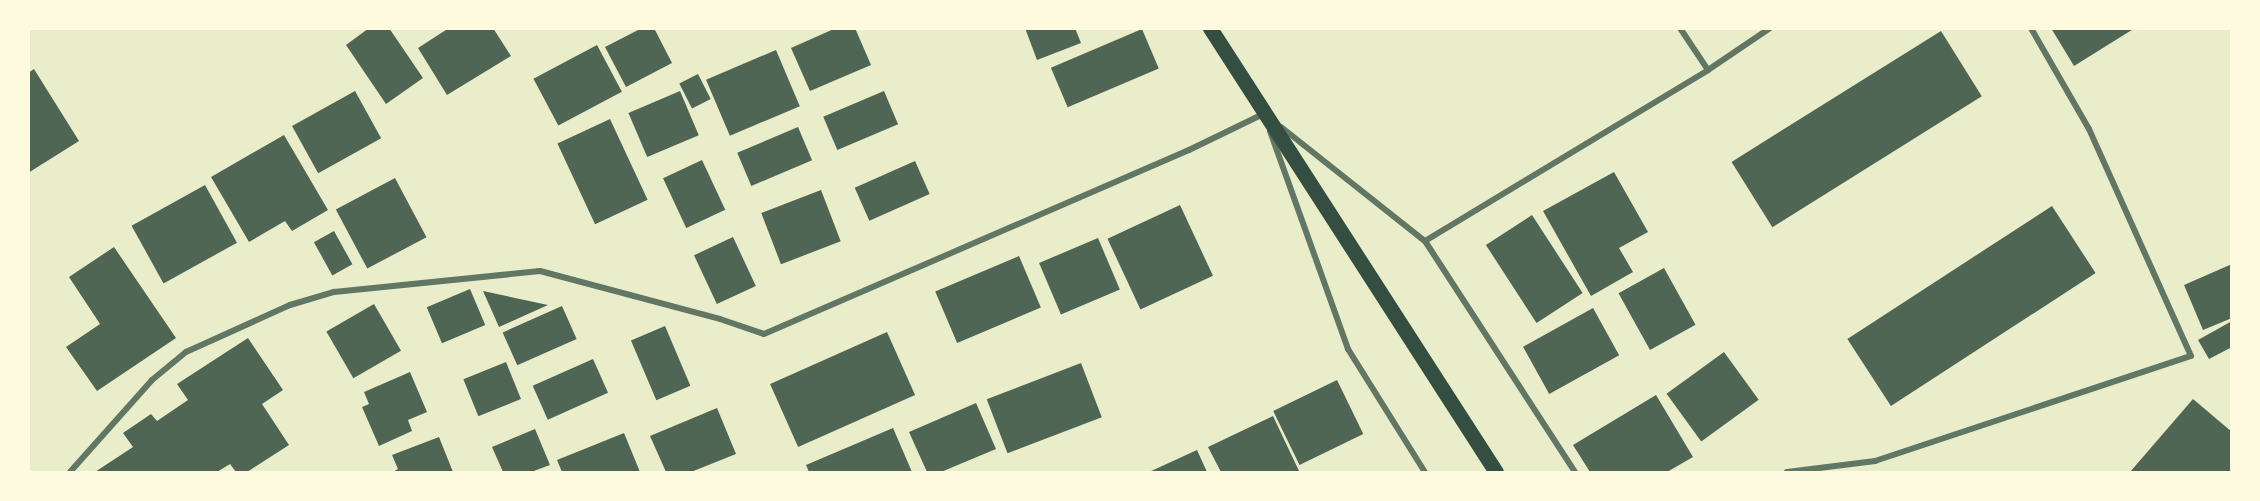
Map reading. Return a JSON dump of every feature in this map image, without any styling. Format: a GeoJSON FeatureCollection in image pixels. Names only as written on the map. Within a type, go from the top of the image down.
{"type":"FeatureCollection","features":[{"type":"Feature","properties":{"kind":"main road"},"geometry":{"type":"LineString","coordinates":[[1210,28],[1263,114],[1496,472]]}},
{"type":"Feature","properties":{"kind":"street"},"geometry":{"type":"LineString","coordinates":[[1680,28],[1708,70]]}},
{"type":"Feature","properties":{"kind":"street"},"geometry":{"type":"LineString","coordinates":[[1425,241],[1708,70],[1770,28]]}},
{"type":"Feature","properties":{"kind":"street"},"geometry":{"type":"LineString","coordinates":[[1787,472],[1875,461],[2191,356],[2089,129],[2031,28]]}},
{"type":"Feature","properties":{"kind":"street"},"geometry":{"type":"LineString","coordinates":[[1263,114],[1425,241],[1575,472]]}},
{"type":"Feature","properties":{"kind":"street"},"geometry":{"type":"LineString","coordinates":[[70,472],[152,380],[186,352],[290,305],[334,292],[540,271],[720,319],[764,334],[1189,150],[1263,114]]}},
{"type":"Feature","properties":{"kind":"street"},"geometry":{"type":"LineString","coordinates":[[1263,114],[1348,349],[1425,472]]}},
{"type":"Feature","properties":{"kind":"building"},"geometry":{"type":"Polygon","coordinates":[[[369,28],[389,28],[423,78],[386,104],[346,45],[369,28]]]}},
{"type":"Feature","properties":{"kind":"building"},"geometry":{"type":"Polygon","coordinates":[[[449,28],[493,28],[511,56],[447,95],[418,48],[449,28]]]}},
{"type":"Feature","properties":{"kind":"building"},"geometry":{"type":"Polygon","coordinates":[[[642,28],[654,28],[672,63],[626,87],[605,47],[642,28]]]}},
{"type":"Feature","properties":{"kind":"building"},"geometry":{"type":"Polygon","coordinates":[[[836,28],[855,28],[871,65],[810,91],[791,48],[836,28]]]}},
{"type":"Feature","properties":{"kind":"building"},"geometry":{"type":"Polygon","coordinates":[[[1025,28],[1075,28],[1081,43],[1037,60],[1025,28]]]}},
{"type":"Feature","properties":{"kind":"building"},"geometry":{"type":"Polygon","coordinates":[[[2051,28],[2135,28],[2074,66],[2051,28]]]}},
{"type":"Feature","properties":{"kind":"building"},"geometry":{"type":"Polygon","coordinates":[[[1142,29],[1159,69],[1068,107],[1051,68],[1142,29]]]}},
{"type":"Feature","properties":{"kind":"building"},"geometry":{"type":"Polygon","coordinates":[[[1941,31],[1982,96],[1772,227],[1732,162],[1941,31]]]}},
{"type":"Feature","properties":{"kind":"building"},"geometry":{"type":"Polygon","coordinates":[[[597,45],[622,92],[558,126],[533,79],[597,45]]]}},
{"type":"Feature","properties":{"kind":"building"},"geometry":{"type":"Polygon","coordinates":[[[776,50],[800,106],[730,136],[706,80],[776,50]]]}},
{"type":"Feature","properties":{"kind":"building"},"geometry":{"type":"Polygon","coordinates":[[[34,69],[79,141],[28,173],[28,73],[34,69]]]}},
{"type":"Feature","properties":{"kind":"building"},"geometry":{"type":"Polygon","coordinates":[[[698,74],[711,99],[692,108],[679,84],[698,74]]]}},
{"type":"Feature","properties":{"kind":"building"},"geometry":{"type":"Polygon","coordinates":[[[355,91],[381,138],[318,173],[292,126],[355,91]]]}},
{"type":"Feature","properties":{"kind":"building"},"geometry":{"type":"Polygon","coordinates":[[[680,91],[699,135],[647,157],[628,113],[680,91]]]}},
{"type":"Feature","properties":{"kind":"building"},"geometry":{"type":"Polygon","coordinates":[[[884,91],[898,124],[837,150],[823,117],[884,91]]]}},
{"type":"Feature","properties":{"kind":"building"},"geometry":{"type":"Polygon","coordinates":[[[610,119],[648,200],[595,224],[557,144],[610,119]]]}},
{"type":"Feature","properties":{"kind":"building"},"geometry":{"type":"Polygon","coordinates":[[[798,127],[812,160],[751,186],[737,153],[798,127]]]}},
{"type":"Feature","properties":{"kind":"building"},"geometry":{"type":"Polygon","coordinates":[[[284,135],[328,210],[292,231],[285,221],[249,242],[211,177],[284,135]]]}},
{"type":"Feature","properties":{"kind":"building"},"geometry":{"type":"Polygon","coordinates":[[[702,160],[725,210],[686,228],[663,178],[702,160]]]}},
{"type":"Feature","properties":{"kind":"building"},"geometry":{"type":"Polygon","coordinates":[[[915,161],[930,194],[869,221],[855,188],[915,161]]]}},
{"type":"Feature","properties":{"kind":"building"},"geometry":{"type":"Polygon","coordinates":[[[1614,172],[1648,232],[1619,248],[1633,272],[1591,296],[1543,211],[1614,172]]]}},
{"type":"Feature","properties":{"kind":"building"},"geometry":{"type":"Polygon","coordinates":[[[395,178],[426,237],[367,269],[336,209],[395,178]]]}},
{"type":"Feature","properties":{"kind":"building"},"geometry":{"type":"Polygon","coordinates":[[[205,185],[237,243],[164,283],[132,226],[205,185]]]}},
{"type":"Feature","properties":{"kind":"building"},"geometry":{"type":"Polygon","coordinates":[[[821,190],[841,241],[781,264],[761,213],[821,190]]]}},
{"type":"Feature","properties":{"kind":"building"},"geometry":{"type":"Polygon","coordinates":[[[1180,205],[1213,276],[1140,310],[1107,239],[1180,205]]]}},
{"type":"Feature","properties":{"kind":"building"},"geometry":{"type":"Polygon","coordinates":[[[2052,206],[2096,273],[1891,406],[1847,339],[2052,206]]]}},
{"type":"Feature","properties":{"kind":"building"},"geometry":{"type":"Polygon","coordinates":[[[1532,215],[1583,293],[1537,323],[1486,245],[1532,215]]]}},
{"type":"Feature","properties":{"kind":"building"},"geometry":{"type":"Polygon","coordinates":[[[334,231],[352,264],[332,275],[314,242],[334,231]]]}},
{"type":"Feature","properties":{"kind":"building"},"geometry":{"type":"Polygon","coordinates":[[[733,237],[756,286],[717,304],[694,255],[733,237]]]}},
{"type":"Feature","properties":{"kind":"building"},"geometry":{"type":"Polygon","coordinates":[[[1098,238],[1120,290],[1061,315],[1039,263],[1098,238]]]}},
{"type":"Feature","properties":{"kind":"building"},"geometry":{"type":"Polygon","coordinates":[[[114,247],[176,338],[97,391],[66,347],[100,324],[69,277],[114,247]]]}},
{"type":"Feature","properties":{"kind":"building"},"geometry":{"type":"Polygon","coordinates":[[[1019,256],[1041,308],[957,343],[935,292],[1019,256]]]}},
{"type":"Feature","properties":{"kind":"building"},"geometry":{"type":"Polygon","coordinates":[[[2232,264],[2232,318],[2203,330],[2184,285],[2232,264]]]}},
{"type":"Feature","properties":{"kind":"building"},"geometry":{"type":"Polygon","coordinates":[[[1664,268],[1696,325],[1650,350],[1619,293],[1664,268]]]}},
{"type":"Feature","properties":{"kind":"building"},"geometry":{"type":"Polygon","coordinates":[[[470,289],[485,325],[442,343],[427,307],[470,289]]]}},
{"type":"Feature","properties":{"kind":"building"},"geometry":{"type":"Polygon","coordinates":[[[483,291],[548,305],[499,327],[483,291]]]}},
{"type":"Feature","properties":{"kind":"building"},"geometry":{"type":"Polygon","coordinates":[[[374,304],[401,351],[353,378],[326,332],[374,304]]]}},
{"type":"Feature","properties":{"kind":"building"},"geometry":{"type":"Polygon","coordinates":[[[562,306],[577,339],[517,365],[503,332],[562,306]]]}},
{"type":"Feature","properties":{"kind":"building"},"geometry":{"type":"Polygon","coordinates":[[[1593,308],[1619,355],[1549,394],[1523,347],[1593,308]]]}},
{"type":"Feature","properties":{"kind":"building"},"geometry":{"type":"Polygon","coordinates":[[[2232,321],[2232,347],[2209,359],[2198,340],[2232,321]]]}},
{"type":"Feature","properties":{"kind":"building"},"geometry":{"type":"Polygon","coordinates":[[[665,326],[690,386],[656,400],[631,340],[665,326]]]}},
{"type":"Feature","properties":{"kind":"building"},"geometry":{"type":"Polygon","coordinates":[[[887,332],[915,395],[798,447],[770,384],[887,332]]]}},
{"type":"Feature","properties":{"kind":"building"},"geometry":{"type":"Polygon","coordinates":[[[248,338],[283,390],[262,404],[289,445],[247,472],[236,472],[230,464],[217,472],[95,472],[133,447],[123,433],[151,414],[157,421],[188,400],[177,384],[248,338]]]}},
{"type":"Feature","properties":{"kind":"building"},"geometry":{"type":"Polygon","coordinates":[[[1724,352],[1759,400],[1701,441],[1667,394],[1724,352]]]}},
{"type":"Feature","properties":{"kind":"building"},"geometry":{"type":"Polygon","coordinates":[[[593,359],[608,393],[548,420],[533,386],[593,359]]]}},
{"type":"Feature","properties":{"kind":"building"},"geometry":{"type":"Polygon","coordinates":[[[506,362],[521,399],[478,416],[463,379],[506,362]]]}},
{"type":"Feature","properties":{"kind":"building"},"geometry":{"type":"Polygon","coordinates":[[[1081,363],[1102,417],[1007,453],[987,399],[1081,363]]]}},
{"type":"Feature","properties":{"kind":"building"},"geometry":{"type":"Polygon","coordinates":[[[410,372],[427,412],[408,420],[412,431],[379,446],[362,407],[369,404],[364,392],[410,372]]]}},
{"type":"Feature","properties":{"kind":"building"},"geometry":{"type":"Polygon","coordinates":[[[1337,380],[1363,434],[1299,465],[1273,411],[1337,380]]]}},
{"type":"Feature","properties":{"kind":"building"},"geometry":{"type":"Polygon","coordinates":[[[1656,395],[1693,457],[1667,472],[1590,472],[1573,445],[1656,395]]]}},
{"type":"Feature","properties":{"kind":"building"},"geometry":{"type":"Polygon","coordinates":[[[2193,399],[2232,432],[2232,472],[2130,472],[2193,399]]]}},
{"type":"Feature","properties":{"kind":"building"},"geometry":{"type":"Polygon","coordinates":[[[976,403],[996,449],[941,472],[927,472],[909,432],[976,403]]]}},
{"type":"Feature","properties":{"kind":"building"},"geometry":{"type":"Polygon","coordinates":[[[717,408],[736,454],[691,472],[666,472],[650,436],[717,408]]]}},
{"type":"Feature","properties":{"kind":"building"},"geometry":{"type":"Polygon","coordinates":[[[1273,416],[1299,471],[1221,472],[1208,447],[1273,416]]]}},
{"type":"Feature","properties":{"kind":"building"},"geometry":{"type":"Polygon","coordinates":[[[893,428],[912,472],[809,472],[806,465],[893,428]]]}},
{"type":"Feature","properties":{"kind":"building"},"geometry":{"type":"Polygon","coordinates":[[[535,429],[550,465],[531,472],[503,472],[492,447],[535,429]]]}},
{"type":"Feature","properties":{"kind":"building"},"geometry":{"type":"Polygon","coordinates":[[[624,433],[640,472],[562,472],[557,460],[624,433]]]}},
{"type":"Feature","properties":{"kind":"building"},"geometry":{"type":"Polygon","coordinates":[[[439,437],[453,472],[393,472],[398,469],[392,455],[439,437]]]}},
{"type":"Feature","properties":{"kind":"building"},"geometry":{"type":"Polygon","coordinates":[[[1197,450],[1207,472],[1149,472],[1197,450]]]}}]}
